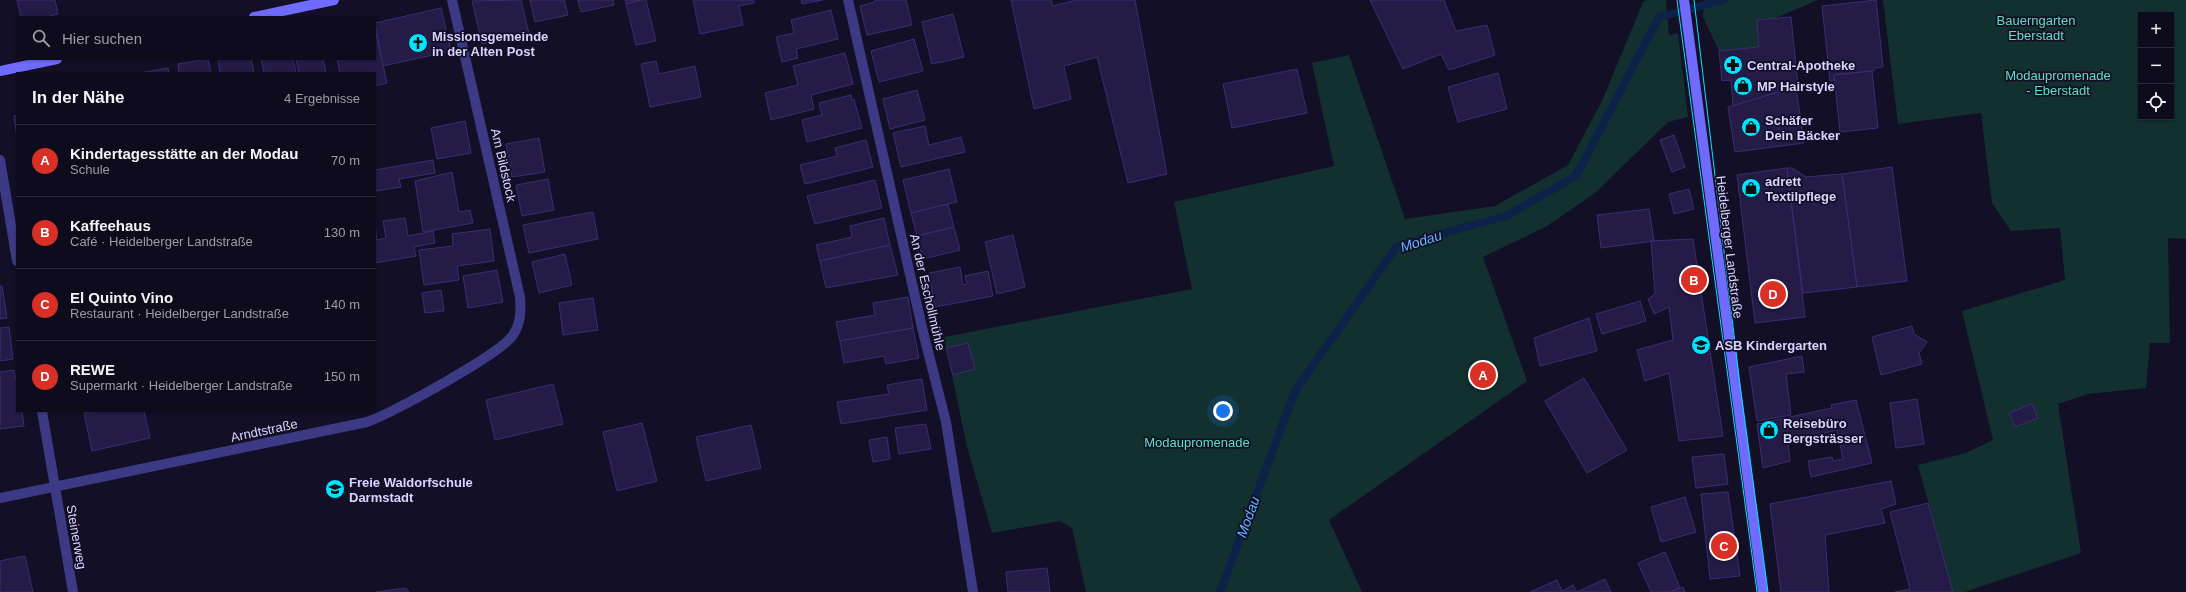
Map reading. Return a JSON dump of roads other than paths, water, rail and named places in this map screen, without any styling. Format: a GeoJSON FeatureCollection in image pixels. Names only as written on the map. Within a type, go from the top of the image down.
{"type":"FeatureCollection","features":[{"type":"Feature","properties":{"kind":"street"},"geometry":{"type":"LineString","coordinates":[[259,16],[334,0]]}},
{"type":"Feature","properties":{"kind":"street","name":"Am Bildstock"},"geometry":{"type":"LineString","coordinates":[[452,0],[519,292],[520,321],[513,336]]}},
{"type":"Feature","properties":{"kind":"street","name":"An der Eschollmühle"},"geometry":{"type":"LineString","coordinates":[[848,0],[946,422],[972,592]]}},
{"type":"Feature","properties":{"kind":"street","name":"Heidelberger Landstraße"},"geometry":{"type":"LineString","coordinates":[[1684,0],[1763,592]]}},
{"type":"Feature","properties":{"kind":"street"},"geometry":{"type":"LineString","coordinates":[[0,71],[52,60]]}},
{"type":"Feature","properties":{"kind":"street"},"geometry":{"type":"LineString","coordinates":[[0,160],[16,255]]}},
{"type":"Feature","properties":{"kind":"street","name":"Arndtstraße"},"geometry":{"type":"LineString","coordinates":[[0,498],[367,422],[394,411],[482,360],[502,348],[513,336]]}},
{"type":"Feature","properties":{"kind":"street","name":"Steinerweg"},"geometry":{"type":"LineString","coordinates":[[42,412],[73,592]]}},
{"type":"Feature","properties":{"kind":"waterway","name":"Modau"},"geometry":{"type":"LineString","coordinates":[[1220,592],[1295,391],[1397,246],[1506,216],[1576,176],[1659,17],[1724,0]]}},
{"type":"Feature","properties":{"kind":"tram line"},"geometry":{"type":"LineString","coordinates":[[1677,0],[1757,592]]}},
{"type":"Feature","properties":{"kind":"tram line"},"geometry":{"type":"LineString","coordinates":[[1694,0],[1740,385],[1768,592]]}},
{"type":"Feature","properties":{"kind":"place","name":"Missionsgemeinde in der Alten Post"},"geometry":{"type":"Point","coordinates":[418,43]}},
{"type":"Feature","properties":{"kind":"place","name":"Central-Apotheke"},"geometry":{"type":"Point","coordinates":[1733,65]}},
{"type":"Feature","properties":{"kind":"place","name":"MP Hairstyle"},"geometry":{"type":"Point","coordinates":[1743,86]}},
{"type":"Feature","properties":{"kind":"place","name":"Schäfer Dein Bäcker"},"geometry":{"type":"Point","coordinates":[1751,127]}},
{"type":"Feature","properties":{"kind":"place","name":"adrett Textilpflege"},"geometry":{"type":"Point","coordinates":[1751,188]}},
{"type":"Feature","properties":{"kind":"place","name":"Kaffeehaus"},"geometry":{"type":"Point","coordinates":[1694,280]}},
{"type":"Feature","properties":{"kind":"place","name":"REWE"},"geometry":{"type":"Point","coordinates":[1773,294]}},
{"type":"Feature","properties":{"kind":"place","name":"ASB Kindergarten"},"geometry":{"type":"Point","coordinates":[1701,345]}},
{"type":"Feature","properties":{"kind":"place","name":"Kindertagesstätte an der Modau"},"geometry":{"type":"Point","coordinates":[1483,375]}},
{"type":"Feature","properties":{"kind":"place","name":"Reisebüro Bergsträsser"},"geometry":{"type":"Point","coordinates":[1769,430]}},
{"type":"Feature","properties":{"kind":"place","name":"Freie Waldorfschule Darmstadt"},"geometry":{"type":"Point","coordinates":[335,489]}},
{"type":"Feature","properties":{"kind":"place","name":"El Quinto Vino"},"geometry":{"type":"Point","coordinates":[1724,546]}},
{"type":"Feature","properties":{"kind":"park label","name":"Bauerngarten Eberstadt"},"geometry":{"type":"Point","coordinates":[2036,28]}},
{"type":"Feature","properties":{"kind":"park label","name":"Modaupromenade - Eberstadt"},"geometry":{"type":"Point","coordinates":[2058,82]}},
{"type":"Feature","properties":{"kind":"park label","name":"Modaupromenade"},"geometry":{"type":"Point","coordinates":[1197,442]}}]}
